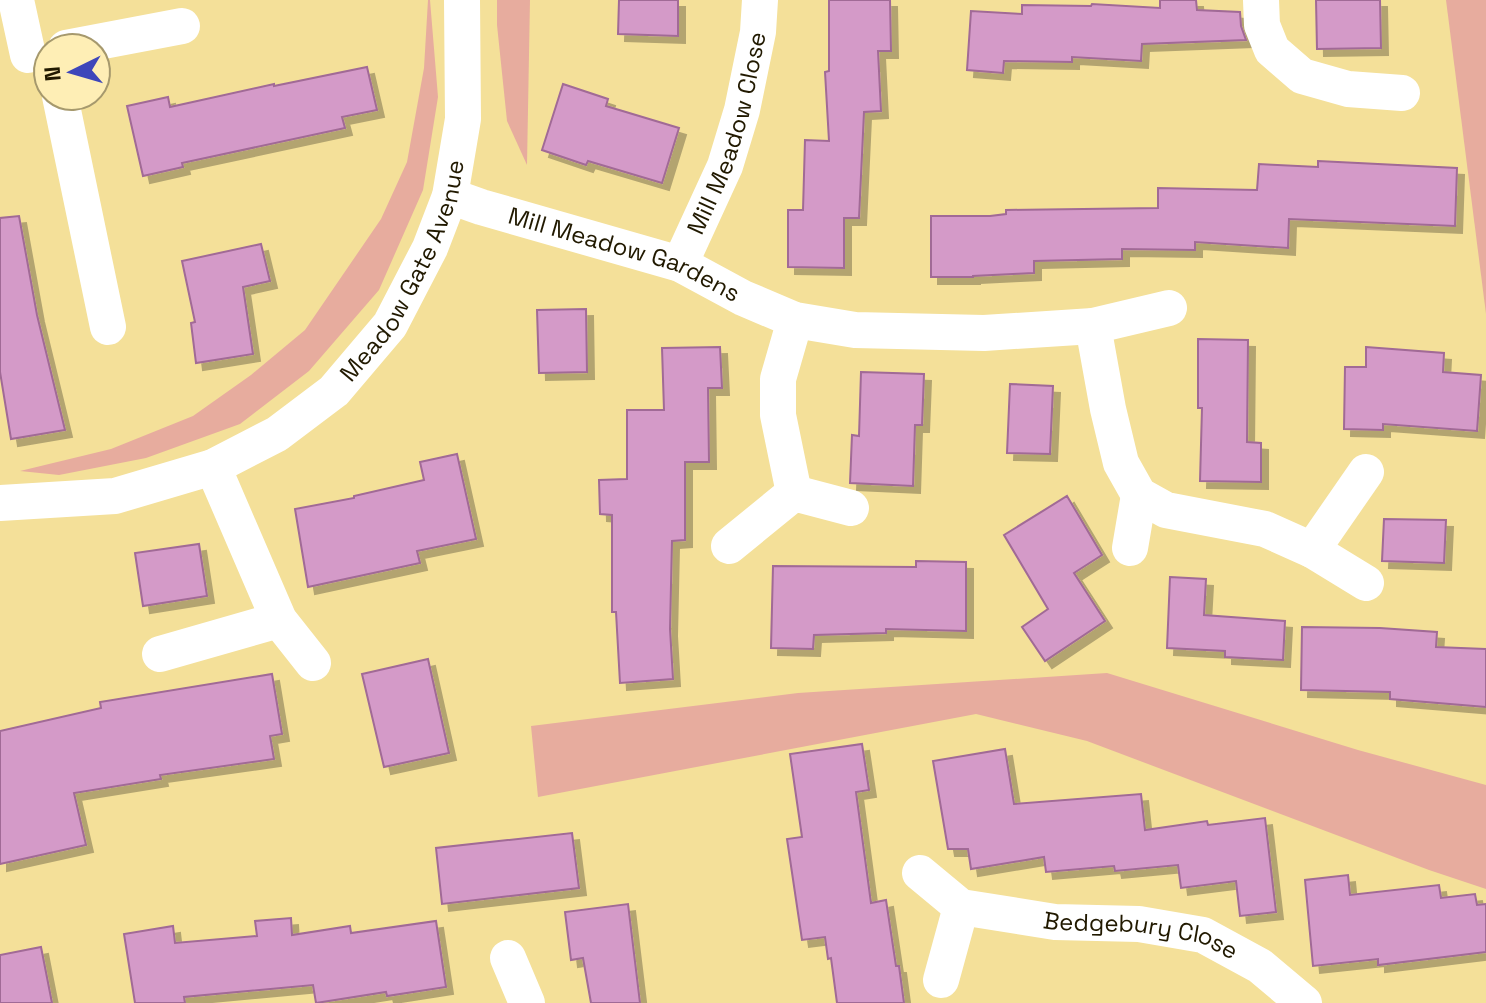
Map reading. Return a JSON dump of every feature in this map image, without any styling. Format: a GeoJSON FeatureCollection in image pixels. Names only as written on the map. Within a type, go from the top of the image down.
{"type":"FeatureCollection","features":[{"type":"Feature","properties":{"kind":"street"},"geometry":{"type":"LineString","coordinates":[[16,0],[25,56]]}},
{"type":"Feature","properties":{"kind":"street","name":"Meadow Gate Avenue"},"geometry":{"type":"LineString","coordinates":[[0,503],[115,496],[213,467],[277,434],[334,391],[390,325],[430,248],[450,196],[463,119],[462,0]]}},
{"type":"Feature","properties":{"kind":"street","name":"Mill Meadow Close"},"geometry":{"type":"LineString","coordinates":[[680,264],[725,166],[742,110],[758,32],[760,0]]}},
{"type":"Feature","properties":{"kind":"street"},"geometry":{"type":"LineString","coordinates":[[1261,0],[1262,25],[1272,50],[1302,76],[1348,89],[1402,93]]}},
{"type":"Feature","properties":{"kind":"street"},"geometry":{"type":"LineString","coordinates":[[112,39],[182,26]]}},
{"type":"Feature","properties":{"kind":"street"},"geometry":{"type":"LineString","coordinates":[[63,112],[108,327]]}},
{"type":"Feature","properties":{"kind":"street","name":"Mill Meadow Gardens"},"geometry":{"type":"LineString","coordinates":[[450,196],[680,264],[743,298],[795,320],[855,330],[984,333],[1093,326],[1169,308]]}},
{"type":"Feature","properties":{"kind":"street"},"geometry":{"type":"LineString","coordinates":[[794,493],[778,415],[778,379],[795,320]]}},
{"type":"Feature","properties":{"kind":"street"},"geometry":{"type":"LineString","coordinates":[[1093,326],[1121,463],[1139,495],[1166,510],[1265,529],[1312,550],[1366,583]]}},
{"type":"Feature","properties":{"kind":"street"},"geometry":{"type":"LineString","coordinates":[[213,467],[279,620],[313,663]]}},
{"type":"Feature","properties":{"kind":"street"},"geometry":{"type":"LineString","coordinates":[[1312,550],[1366,472]]}},
{"type":"Feature","properties":{"kind":"street"},"geometry":{"type":"LineString","coordinates":[[794,493],[851,508]]}},
{"type":"Feature","properties":{"kind":"street"},"geometry":{"type":"LineString","coordinates":[[729,546],[794,493]]}},
{"type":"Feature","properties":{"kind":"street"},"geometry":{"type":"LineString","coordinates":[[1130,548],[1139,495]]}},
{"type":"Feature","properties":{"kind":"street"},"geometry":{"type":"LineString","coordinates":[[160,654],[279,620]]}},
{"type":"Feature","properties":{"kind":"street"},"geometry":{"type":"LineString","coordinates":[[920,873],[961,907],[941,980]]}},
{"type":"Feature","properties":{"kind":"street","name":"Bedgebury Close"},"geometry":{"type":"LineString","coordinates":[[961,907],[1055,922],[1139,924],[1203,935],[1260,966],[1304,1003]]}},
{"type":"Feature","properties":{"kind":"street"},"geometry":{"type":"LineString","coordinates":[[508,958],[525,1002]]}},
{"type":"Feature","properties":{"kind":"shaded area"},"geometry":{"type":"Polygon","coordinates":[[[428,0],[438,97],[423,190],[379,290],[309,371],[240,424],[146,458],[59,475],[20,471],[111,449],[193,416],[251,375],[305,330],[381,219],[407,162],[424,68],[428,0]]]}},
{"type":"Feature","properties":{"kind":"shaded area"},"geometry":{"type":"Polygon","coordinates":[[[497,0],[530,0],[527,165],[507,121],[497,0]]]}},
{"type":"Feature","properties":{"kind":"shaded area"},"geometry":{"type":"Polygon","coordinates":[[[1446,0],[1486,0],[1486,314],[1446,0]]]}},
{"type":"Feature","properties":{"kind":"shaded area"},"geometry":{"type":"Polygon","coordinates":[[[1107,673],[1358,750],[1486,785],[1486,889],[1087,741],[976,714],[538,797],[531,726],[798,693],[1107,673]]]}},
{"type":"Feature","properties":{"kind":"building"},"geometry":{"type":"Polygon","coordinates":[[[619,0],[678,0],[678,36],[618,34],[619,0]]]}},
{"type":"Feature","properties":{"kind":"building"},"geometry":{"type":"Polygon","coordinates":[[[829,0],[890,0],[891,51],[878,51],[881,111],[864,112],[859,218],[844,218],[844,268],[788,267],[788,210],[803,210],[805,140],[829,141],[825,72],[829,71],[829,0]]]}},
{"type":"Feature","properties":{"kind":"building"},"geometry":{"type":"Polygon","coordinates":[[[1160,0],[1196,0],[1197,10],[1240,12],[1246,40],[1142,44],[1141,61],[1072,57],[1072,62],[1004,61],[1003,73],[967,70],[971,11],[1022,14],[1022,5],[1092,4],[1160,8],[1160,0]]]}},
{"type":"Feature","properties":{"kind":"building"},"geometry":{"type":"Polygon","coordinates":[[[1316,0],[1380,0],[1381,48],[1317,49],[1316,0]]]}},
{"type":"Feature","properties":{"kind":"building"},"geometry":{"type":"Polygon","coordinates":[[[367,67],[377,110],[342,117],[345,128],[182,163],[183,167],[143,176],[127,106],[168,97],[170,107],[367,67]]]}},
{"type":"Feature","properties":{"kind":"building"},"geometry":{"type":"Polygon","coordinates":[[[563,84],[608,99],[606,106],[679,128],[662,183],[588,161],[586,165],[542,150],[563,84]]]}},
{"type":"Feature","properties":{"kind":"building"},"geometry":{"type":"Polygon","coordinates":[[[1318,161],[1457,168],[1455,226],[1289,219],[1288,248],[1195,242],[1195,250],[1122,249],[1122,259],[1034,261],[1034,273],[931,277],[931,216],[990,216],[1006,214],[1006,210],[1158,208],[1158,188],[1257,190],[1259,164],[1318,167],[1318,161]]]}},
{"type":"Feature","properties":{"kind":"building"},"geometry":{"type":"Polygon","coordinates":[[[19,216],[37,315],[65,430],[11,439],[0,372],[0,218],[19,216]]]}},
{"type":"Feature","properties":{"kind":"building"},"geometry":{"type":"Polygon","coordinates":[[[261,244],[270,281],[243,287],[253,354],[196,363],[191,323],[195,322],[182,261],[261,244]]]}},
{"type":"Feature","properties":{"kind":"building"},"geometry":{"type":"Polygon","coordinates":[[[586,309],[587,372],[539,373],[537,310],[586,309]]]}},
{"type":"Feature","properties":{"kind":"building"},"geometry":{"type":"Polygon","coordinates":[[[1198,339],[1248,340],[1247,442],[1261,443],[1261,482],[1200,481],[1202,408],[1198,408],[1198,339]]]}},
{"type":"Feature","properties":{"kind":"building"},"geometry":{"type":"Polygon","coordinates":[[[720,347],[722,388],[708,388],[709,462],[685,462],[685,540],[672,541],[670,629],[673,679],[620,683],[616,612],[612,612],[612,515],[600,514],[599,480],[627,479],[627,410],[664,410],[662,348],[720,347]]]}},
{"type":"Feature","properties":{"kind":"building"},"geometry":{"type":"Polygon","coordinates":[[[1366,347],[1444,353],[1443,372],[1481,375],[1477,431],[1383,424],[1383,430],[1344,429],[1345,367],[1366,367],[1366,347]]]}},
{"type":"Feature","properties":{"kind":"building"},"geometry":{"type":"Polygon","coordinates":[[[861,372],[924,374],[922,425],[915,425],[913,486],[850,483],[852,435],[859,436],[861,372]]]}},
{"type":"Feature","properties":{"kind":"building"},"geometry":{"type":"Polygon","coordinates":[[[1010,384],[1053,386],[1050,454],[1007,453],[1010,384]]]}},
{"type":"Feature","properties":{"kind":"building"},"geometry":{"type":"Polygon","coordinates":[[[457,454],[476,539],[417,551],[420,563],[308,587],[295,509],[424,480],[420,462],[457,454]]]}},
{"type":"Feature","properties":{"kind":"building"},"geometry":{"type":"Polygon","coordinates":[[[1067,496],[1102,555],[1074,573],[1105,621],[1045,661],[1022,627],[1048,609],[1004,535],[1067,496]]]}},
{"type":"Feature","properties":{"kind":"building"},"geometry":{"type":"Polygon","coordinates":[[[1384,519],[1446,520],[1444,563],[1382,561],[1384,519]]]}},
{"type":"Feature","properties":{"kind":"building"},"geometry":{"type":"Polygon","coordinates":[[[199,544],[207,596],[143,606],[135,553],[199,544]]]}},
{"type":"Feature","properties":{"kind":"building"},"geometry":{"type":"Polygon","coordinates":[[[916,561],[966,562],[966,631],[886,629],[886,633],[814,635],[813,649],[771,648],[773,566],[916,567],[916,561]]]}},
{"type":"Feature","properties":{"kind":"building"},"geometry":{"type":"Polygon","coordinates":[[[1170,577],[1206,579],[1204,615],[1285,621],[1283,660],[1225,657],[1225,651],[1167,648],[1170,577]]]}},
{"type":"Feature","properties":{"kind":"building"},"geometry":{"type":"Polygon","coordinates":[[[1302,627],[1437,632],[1436,647],[1486,649],[1486,707],[1390,699],[1390,692],[1301,690],[1302,627]]]}},
{"type":"Feature","properties":{"kind":"building"},"geometry":{"type":"Polygon","coordinates":[[[428,659],[449,753],[384,767],[362,674],[428,659]]]}},
{"type":"Feature","properties":{"kind":"building"},"geometry":{"type":"Polygon","coordinates":[[[272,674],[282,734],[270,736],[274,759],[160,775],[161,779],[74,793],[86,845],[0,864],[0,731],[101,708],[100,702],[272,674]]]}},
{"type":"Feature","properties":{"kind":"building"},"geometry":{"type":"Polygon","coordinates":[[[862,744],[869,790],[856,792],[871,903],[886,900],[904,1003],[837,1003],[825,937],[802,940],[787,839],[802,837],[790,754],[862,744]]]}},
{"type":"Feature","properties":{"kind":"building"},"geometry":{"type":"Polygon","coordinates":[[[1005,749],[1014,804],[1141,794],[1145,830],[1207,821],[1208,825],[1265,818],[1276,912],[1240,916],[1236,881],[1181,888],[1178,865],[1115,871],[1114,866],[1046,872],[1044,857],[971,869],[968,849],[948,849],[933,761],[1005,749]]]}},
{"type":"Feature","properties":{"kind":"building"},"geometry":{"type":"Polygon","coordinates":[[[572,833],[579,888],[442,904],[436,848],[572,833]]]}},
{"type":"Feature","properties":{"kind":"building"},"geometry":{"type":"Polygon","coordinates":[[[1348,875],[1350,895],[1439,885],[1441,898],[1475,894],[1477,905],[1486,904],[1486,952],[1378,965],[1378,959],[1313,966],[1305,880],[1348,875]]]}},
{"type":"Feature","properties":{"kind":"building"},"geometry":{"type":"Polygon","coordinates":[[[628,904],[640,1003],[591,1003],[583,958],[571,960],[565,912],[628,904]]]}},
{"type":"Feature","properties":{"kind":"building"},"geometry":{"type":"Polygon","coordinates":[[[291,918],[292,935],[350,926],[351,933],[436,921],[446,987],[316,1003],[313,985],[184,997],[185,1003],[135,1003],[124,934],[173,926],[175,943],[257,936],[255,921],[291,918]]]}},
{"type":"Feature","properties":{"kind":"building"},"geometry":{"type":"Polygon","coordinates":[[[41,947],[52,1003],[0,1003],[0,955],[41,947]]]}}]}
